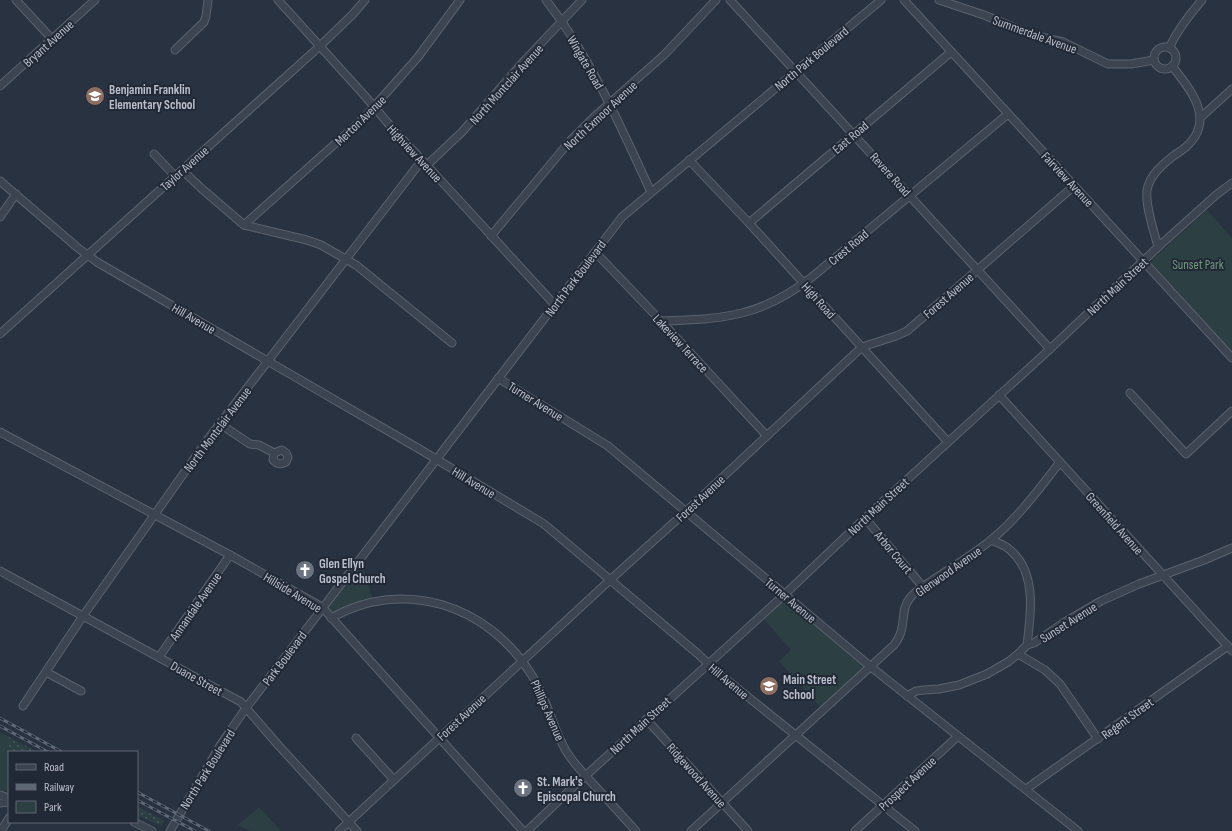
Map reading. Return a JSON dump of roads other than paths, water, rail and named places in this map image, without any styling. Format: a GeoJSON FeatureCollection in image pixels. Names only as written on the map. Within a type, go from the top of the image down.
{"type":"FeatureCollection","features":[{"type":"Feature","properties":{"kind":"street"},"geometry":{"type":"LineString","coordinates":[[16,0],[52,40]]}},
{"type":"Feature","properties":{"kind":"street","name":"Bryant Avenue"},"geometry":{"type":"LineString","coordinates":[[0,86],[96,0]]}},
{"type":"Feature","properties":{"kind":"street"},"geometry":{"type":"LineString","coordinates":[[175,50],[204,22],[208,0]]}},
{"type":"Feature","properties":{"kind":"street","name":"Highview Avenue"},"geometry":{"type":"LineString","coordinates":[[278,0],[393,129],[554,304]]}},
{"type":"Feature","properties":{"kind":"street","name":"Taylor Avenue"},"geometry":{"type":"LineString","coordinates":[[0,334],[320,46],[353,14],[365,0]]}},
{"type":"Feature","properties":{"kind":"street","name":"Merton Avenue"},"geometry":{"type":"LineString","coordinates":[[244,225],[364,118],[418,57],[460,0]]}},
{"type":"Feature","properties":{"kind":"street","name":"Wingate Road"},"geometry":{"type":"LineString","coordinates":[[546,0],[562,22],[587,62],[610,104],[652,192]]}},
{"type":"Feature","properties":{"kind":"street","name":"North Montclair Avenue"},"geometry":{"type":"LineString","coordinates":[[23,706],[83,616],[208,439],[346,259],[425,163],[471,123],[524,61],[582,0]]}},
{"type":"Feature","properties":{"kind":"street","name":"North Exmoor Avenue"},"geometry":{"type":"LineString","coordinates":[[491,236],[569,142],[664,55],[716,0]]}},
{"type":"Feature","properties":{"kind":"street","name":"Revere Road"},"geometry":{"type":"LineString","coordinates":[[730,0],[1050,348]]}},
{"type":"Feature","properties":{"kind":"street","name":"North Park Boulevard"},"geometry":{"type":"LineString","coordinates":[[322,607],[622,217],[881,0]]}},
{"type":"Feature","properties":{"kind":"street","name":"Fairview Avenue"},"geometry":{"type":"LineString","coordinates":[[904,0],[1232,358]]}},
{"type":"Feature","properties":{"kind":"street","name":"Summerdale Avenue"},"geometry":{"type":"LineString","coordinates":[[939,0],[984,15],[1032,35],[1063,42],[1108,64],[1131,64],[1154,60]]}},
{"type":"Feature","properties":{"kind":"street"},"geometry":{"type":"LineString","coordinates":[[1169,48],[1176,32],[1202,0]]}},
{"type":"Feature","properties":{"kind":"street"},"geometry":{"type":"LineString","coordinates":[[1163,47],[1169,48],[1172,50],[1176,58],[1175,62],[1172,66],[1165,69],[1157,66],[1154,60],[1157,50],[1163,47]]}},
{"type":"Feature","properties":{"kind":"street","name":"East Road"},"geometry":{"type":"LineString","coordinates":[[749,222],[951,52]]}},
{"type":"Feature","properties":{"kind":"street"},"geometry":{"type":"LineString","coordinates":[[1158,247],[1147,191],[1150,182],[1158,169],[1188,145],[1196,134],[1200,118],[1199,107],[1195,97],[1172,66]]}},
{"type":"Feature","properties":{"kind":"street"},"geometry":{"type":"LineString","coordinates":[[1200,118],[1232,88]]}},
{"type":"Feature","properties":{"kind":"street","name":"Crest Road"},"geometry":{"type":"LineString","coordinates":[[662,321],[715,319],[746,313],[779,300],[804,283],[1008,114]]}},
{"type":"Feature","properties":{"kind":"street"},"geometry":{"type":"LineString","coordinates":[[154,154],[175,176]]}},
{"type":"Feature","properties":{"kind":"street","name":"High Road"},"geometry":{"type":"LineString","coordinates":[[689,160],[749,222],[948,442]]}},
{"type":"Feature","properties":{"kind":"street"},"geometry":{"type":"LineString","coordinates":[[182,170],[244,225],[307,240],[321,245],[356,265],[452,343]]}},
{"type":"Feature","properties":{"kind":"street","name":"Hill Avenue"},"geometry":{"type":"LineString","coordinates":[[0,180],[97,262],[436,459],[544,524],[707,663],[915,831]]}},
{"type":"Feature","properties":{"kind":"street","name":"North Main Street"},"geometry":{"type":"LineString","coordinates":[[527,831],[585,775],[707,663],[784,595],[1158,247],[1216,195],[1232,183]]}},
{"type":"Feature","properties":{"kind":"street","name":"Forest Avenue"},"geometry":{"type":"LineString","coordinates":[[339,831],[522,660],[686,512],[766,435],[862,347],[907,332],[1074,186]]}},
{"type":"Feature","properties":{"kind":"street"},"geometry":{"type":"LineString","coordinates":[[0,217],[16,194]]}},
{"type":"Feature","properties":{"kind":"street","name":"Lakeview Terrace"},"geometry":{"type":"LineString","coordinates":[[595,252],[662,321],[766,435]]}},
{"type":"Feature","properties":{"kind":"street","name":"Turner Avenue"},"geometry":{"type":"LineString","coordinates":[[498,378],[608,446],[870,667],[1078,831]]}},
{"type":"Feature","properties":{"kind":"street"},"geometry":{"type":"LineString","coordinates":[[1130,393],[1186,454],[1232,412]]}},
{"type":"Feature","properties":{"kind":"street","name":"Greenfield Avenue"},"geometry":{"type":"LineString","coordinates":[[999,395],[1230,649]]}},
{"type":"Feature","properties":{"kind":"street"},"geometry":{"type":"LineString","coordinates":[[220,424],[250,444],[259,445],[274,453]]}},
{"type":"Feature","properties":{"kind":"street","name":"Hillside Avenue"},"geometry":{"type":"LineString","coordinates":[[0,432],[230,555],[322,607],[524,831]]}},
{"type":"Feature","properties":{"kind":"street","name":"Glenwood Avenue"},"geometry":{"type":"LineString","coordinates":[[691,831],[894,645],[899,638],[904,625],[905,607],[910,598],[923,587],[991,540],[1023,507],[1060,462]]}},
{"type":"Feature","properties":{"kind":"street","name":"Arbor Court"},"geometry":{"type":"LineString","coordinates":[[865,518],[923,587]]}},
{"type":"Feature","properties":{"kind":"street"},"geometry":{"type":"LineString","coordinates":[[991,540],[1010,550],[1018,557],[1023,566],[1028,583],[1031,607],[1027,644]]}},
{"type":"Feature","properties":{"kind":"street","name":"Sunset Avenue"},"geometry":{"type":"LineString","coordinates":[[907,696],[916,691],[950,687],[969,682],[992,671],[1018,654],[1027,644],[1034,643],[1065,622],[1101,601],[1232,548]]}},
{"type":"Feature","properties":{"kind":"street","name":"Annandale Avenue"},"geometry":{"type":"LineString","coordinates":[[159,657],[230,555]]}},
{"type":"Feature","properties":{"kind":"street","name":"Duane Street"},"geometry":{"type":"LineString","coordinates":[[0,571],[241,702],[357,831]]}},
{"type":"Feature","properties":{"kind":"street","name":"Phillips Avenue"},"geometry":{"type":"LineString","coordinates":[[331,618],[346,610],[384,600],[412,599],[434,602],[462,611],[485,625],[504,641],[522,660],[541,691],[563,745],[571,758],[636,831]]}},
{"type":"Feature","properties":{"kind":"street","name":"Park Boulevard"},"geometry":{"type":"LineString","coordinates":[[246,708],[322,607]]}},
{"type":"Feature","properties":{"kind":"street","name":"Regent Street"},"geometry":{"type":"LineString","coordinates":[[1026,790],[1098,738],[1230,649]]}},
{"type":"Feature","properties":{"kind":"street"},"geometry":{"type":"LineString","coordinates":[[1018,654],[1045,670],[1060,684],[1098,738]]}},
{"type":"Feature","properties":{"kind":"street"},"geometry":{"type":"LineString","coordinates":[[46,672],[81,691]]}},
{"type":"Feature","properties":{"kind":"street","name":"North Park Boulevard"},"geometry":{"type":"LineString","coordinates":[[170,831],[221,744],[246,708]]}},
{"type":"Feature","properties":{"kind":"street","name":"Ridgewood Avenue"},"geometry":{"type":"LineString","coordinates":[[646,719],[748,831]]}},
{"type":"Feature","properties":{"kind":"street","name":"Prospect Avenue"},"geometry":{"type":"LineString","coordinates":[[855,831],[958,736]]}},
{"type":"Feature","properties":{"kind":"street"},"geometry":{"type":"LineString","coordinates":[[356,738],[394,780]]}},
{"type":"Feature","properties":{"kind":"street"},"geometry":{"type":"LineString","coordinates":[[1,831],[8,820]]}},
{"type":"Feature","properties":{"kind":"street"},"geometry":{"type":"LineString","coordinates":[[136,823],[152,831]]}},
{"type":"Feature","properties":{"kind":"railway"},"geometry":{"type":"LineString","coordinates":[[0,718],[60,751]]}},
{"type":"Feature","properties":{"kind":"railway"},"geometry":{"type":"LineString","coordinates":[[0,726],[46,751]]}},
{"type":"Feature","properties":{"kind":"railway"},"geometry":{"type":"LineString","coordinates":[[138,793],[209,831]]}},
{"type":"Feature","properties":{"kind":"railway"},"geometry":{"type":"LineString","coordinates":[[138,801],[195,831]]}},
{"type":"Feature","properties":{"kind":"place","name":"Benjamin Franklin Elementary School"},"geometry":{"type":"Point","coordinates":[95,96]}},
{"type":"Feature","properties":{"kind":"place","name":"Glen Ellyn Gospel Church"},"geometry":{"type":"Point","coordinates":[305,570]}},
{"type":"Feature","properties":{"kind":"place","name":"Main Street School"},"geometry":{"type":"Point","coordinates":[769,686]}},
{"type":"Feature","properties":{"kind":"place","name":"St. Mark's Episcopal Church"},"geometry":{"type":"Point","coordinates":[523,788]}},
{"type":"Feature","properties":{"kind":"park label","name":"Sunset Park"},"geometry":{"type":"Point","coordinates":[1198,264]}}]}
